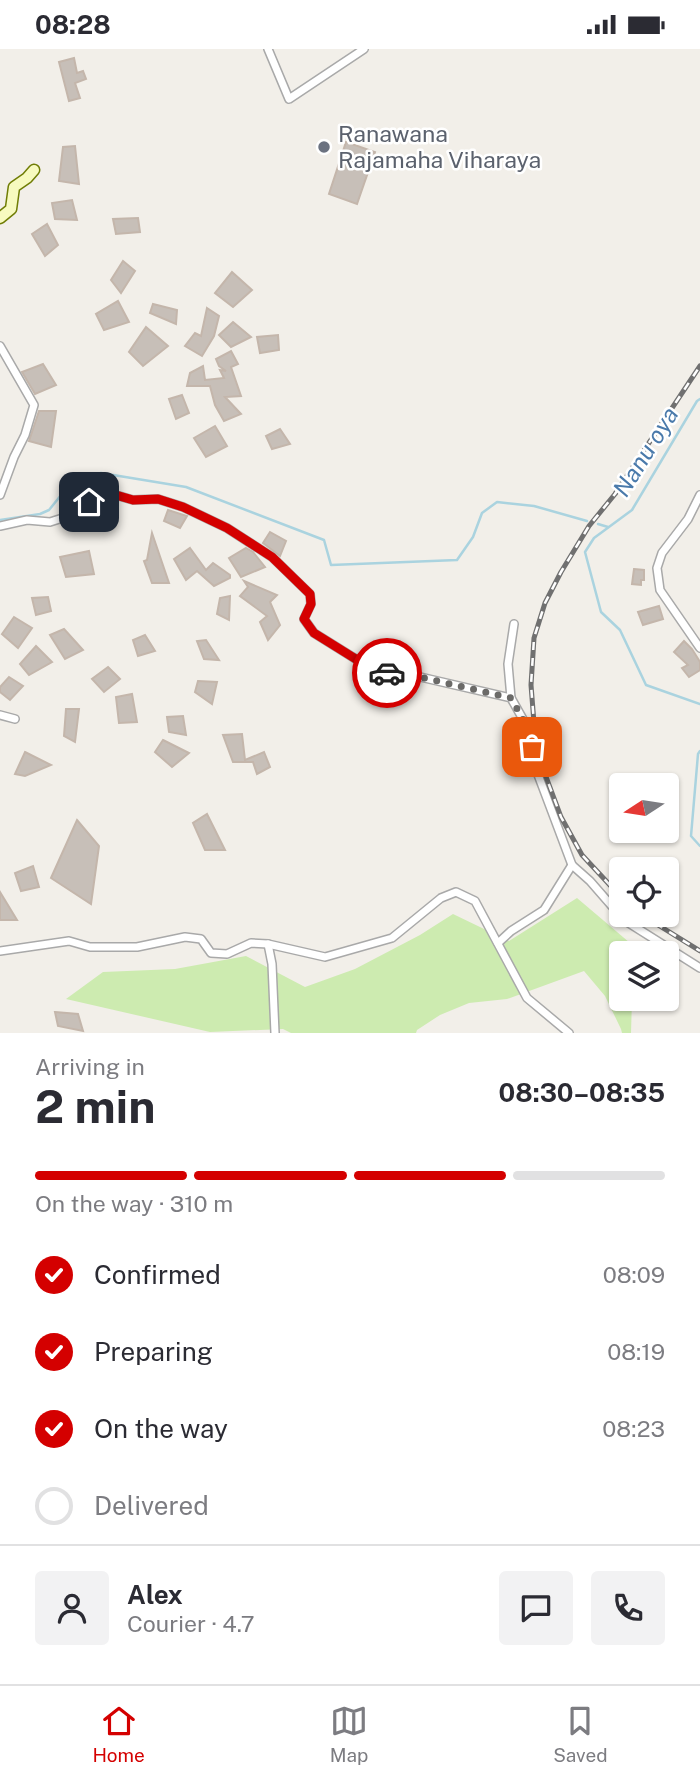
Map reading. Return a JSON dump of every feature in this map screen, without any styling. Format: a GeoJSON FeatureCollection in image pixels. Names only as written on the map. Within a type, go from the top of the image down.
{"type":"FeatureCollection","features":[{"type":"Feature","properties":{"kind":"street"},"geometry":{"type":"LineString","coordinates":[[268,49],[289,99],[364,49]]}},
{"type":"Feature","properties":{"kind":"street"},"geometry":{"type":"LineString","coordinates":[[0,218],[11,209],[15,187],[34,170]]}},
{"type":"Feature","properties":{"kind":"street"},"geometry":{"type":"LineString","coordinates":[[0,346],[34,405],[26,435],[14,457],[0,495]]}},
{"type":"Feature","properties":{"kind":"street"},"geometry":{"type":"LineString","coordinates":[[0,526],[27,520],[50,522],[72,515],[89,502],[109,493],[133,500],[158,499],[183,507],[227,528],[272,557],[310,594],[311,604],[304,619],[314,633],[375,671],[416,676],[511,698]]}},
{"type":"Feature","properties":{"kind":"street"},"geometry":{"type":"LineString","coordinates":[[700,495],[688,519],[662,553],[657,568],[660,590],[700,647]]}},
{"type":"Feature","properties":{"kind":"street"},"geometry":{"type":"LineString","coordinates":[[514,624],[508,664],[511,698],[529,730],[534,764],[572,865],[624,920],[700,968]]}},
{"type":"Feature","properties":{"kind":"street"},"geometry":{"type":"LineString","coordinates":[[0,715],[15,719]]}},
{"type":"Feature","properties":{"kind":"street"},"geometry":{"type":"LineString","coordinates":[[498,943],[510,931],[544,910],[572,865]]}},
{"type":"Feature","properties":{"kind":"street"},"geometry":{"type":"LineString","coordinates":[[0,951],[69,941],[90,947],[137,947],[185,937],[201,939],[211,953],[227,954],[251,943],[268,944],[324,957],[392,938],[441,898],[456,892],[475,901],[527,998],[569,1033]]}},
{"type":"Feature","properties":{"kind":"street"},"geometry":{"type":"LineString","coordinates":[[268,944],[272,964],[275,1033]]}},
{"type":"Feature","properties":{"kind":"green space"},"geometry":{"type":"Polygon","coordinates":[[[577,898],[628,941],[609,941],[609,1004],[584,971],[507,999],[469,1003],[440,1015],[416,1033],[291,1033],[283,1029],[210,1032],[66,999],[103,972],[175,969],[246,956],[305,987],[355,969],[420,935],[453,914],[509,941],[577,898]]]}},
{"type":"Feature","properties":{"kind":"green space"},"geometry":{"type":"Polygon","coordinates":[[[612,1011],[632,1011],[631,1033],[622,1033],[612,1011]]]}},
{"type":"Feature","properties":{"kind":"building"},"geometry":{"type":"Polygon","coordinates":[[[74,58],[77,73],[83,71],[86,79],[75,83],[80,98],[69,101],[59,62],[74,58]]]}},
{"type":"Feature","properties":{"kind":"building","name":"Ranawana Rajamaha Viharaya"},"geometry":{"type":"Polygon","coordinates":[[[346,142],[375,152],[357,204],[329,194],[346,142]]]}},
{"type":"Feature","properties":{"kind":"building"},"geometry":{"type":"Polygon","coordinates":[[[75,146],[79,184],[59,181],[63,147],[75,146]]]}},
{"type":"Feature","properties":{"kind":"building"},"geometry":{"type":"Polygon","coordinates":[[[72,200],[77,220],[55,219],[52,203],[72,200]]]}},
{"type":"Feature","properties":{"kind":"building"},"geometry":{"type":"Polygon","coordinates":[[[138,218],[140,232],[116,234],[113,219],[138,218]]]}},
{"type":"Feature","properties":{"kind":"building"},"geometry":{"type":"Polygon","coordinates":[[[47,224],[58,245],[45,256],[32,234],[47,224]]]}},
{"type":"Feature","properties":{"kind":"building"},"geometry":{"type":"Polygon","coordinates":[[[123,261],[135,271],[121,293],[111,280],[123,261]]]}},
{"type":"Feature","properties":{"kind":"building"},"geometry":{"type":"Polygon","coordinates":[[[232,272],[252,290],[233,307],[215,293],[232,272]]]}},
{"type":"Feature","properties":{"kind":"building"},"geometry":{"type":"Polygon","coordinates":[[[118,301],[129,322],[104,330],[96,314],[118,301]]]}},
{"type":"Feature","properties":{"kind":"building"},"geometry":{"type":"Polygon","coordinates":[[[153,304],[177,310],[176,324],[150,313],[153,304]]]}},
{"type":"Feature","properties":{"kind":"building"},"geometry":{"type":"Polygon","coordinates":[[[207,308],[219,316],[214,336],[202,356],[185,346],[195,333],[201,336],[207,308]]]}},
{"type":"Feature","properties":{"kind":"building"},"geometry":{"type":"Polygon","coordinates":[[[233,322],[251,337],[231,347],[219,335],[233,322]]]}},
{"type":"Feature","properties":{"kind":"building"},"geometry":{"type":"Polygon","coordinates":[[[146,327],[168,346],[143,366],[129,352],[146,327]]]}},
{"type":"Feature","properties":{"kind":"building"},"geometry":{"type":"Polygon","coordinates":[[[278,335],[279,350],[260,353],[257,337],[278,335]]]}},
{"type":"Feature","properties":{"kind":"building"},"geometry":{"type":"Polygon","coordinates":[[[231,351],[238,364],[231,367],[241,396],[225,397],[241,414],[224,421],[215,405],[210,386],[187,386],[190,373],[203,366],[205,380],[224,378],[220,370],[226,371],[219,366],[216,359],[231,351]]]}},
{"type":"Feature","properties":{"kind":"building"},"geometry":{"type":"Polygon","coordinates":[[[43,364],[56,385],[35,394],[22,372],[43,364]]]}},
{"type":"Feature","properties":{"kind":"building"},"geometry":{"type":"Polygon","coordinates":[[[182,395],[189,413],[176,419],[169,399],[182,395]]]}},
{"type":"Feature","properties":{"kind":"building"},"geometry":{"type":"Polygon","coordinates":[[[39,411],[56,411],[51,447],[29,441],[39,411]]]}},
{"type":"Feature","properties":{"kind":"building"},"geometry":{"type":"Polygon","coordinates":[[[215,426],[227,446],[206,457],[194,438],[215,426]]]}},
{"type":"Feature","properties":{"kind":"building"},"geometry":{"type":"Polygon","coordinates":[[[280,429],[290,444],[272,449],[266,436],[280,429]]]}},
{"type":"Feature","properties":{"kind":"building"},"geometry":{"type":"Polygon","coordinates":[[[168,510],[187,516],[180,528],[164,521],[168,510]]]}},
{"type":"Feature","properties":{"kind":"building"},"geometry":{"type":"Polygon","coordinates":[[[270,532],[286,541],[280,556],[263,543],[270,532]]]}},
{"type":"Feature","properties":{"kind":"building"},"geometry":{"type":"Polygon","coordinates":[[[152,533],[169,583],[152,583],[144,561],[147,560],[152,533]]]}},
{"type":"Feature","properties":{"kind":"building"},"geometry":{"type":"Polygon","coordinates":[[[190,548],[206,570],[213,563],[230,575],[230,578],[214,586],[197,571],[186,580],[174,559],[190,548]]]}},
{"type":"Feature","properties":{"kind":"building"},"geometry":{"type":"Polygon","coordinates":[[[246,548],[253,552],[265,567],[241,577],[229,558],[246,548]]]}},
{"type":"Feature","properties":{"kind":"building"},"geometry":{"type":"Polygon","coordinates":[[[89,551],[94,574],[66,577],[60,557],[89,551]]]}},
{"type":"Feature","properties":{"kind":"building"},"geometry":{"type":"Polygon","coordinates":[[[634,569],[644,570],[641,585],[632,584],[634,569]]]}},
{"type":"Feature","properties":{"kind":"building"},"geometry":{"type":"Polygon","coordinates":[[[244,581],[277,595],[270,602],[280,625],[268,640],[260,622],[267,616],[240,596],[248,587],[244,581]]]}},
{"type":"Feature","properties":{"kind":"building"},"geometry":{"type":"Polygon","coordinates":[[[230,596],[229,620],[217,614],[220,598],[230,596]]]}},
{"type":"Feature","properties":{"kind":"building"},"geometry":{"type":"Polygon","coordinates":[[[48,597],[51,611],[36,615],[32,598],[48,597]]]}},
{"type":"Feature","properties":{"kind":"building"},"geometry":{"type":"Polygon","coordinates":[[[659,606],[663,619],[643,625],[638,612],[659,606]]]}},
{"type":"Feature","properties":{"kind":"building"},"geometry":{"type":"Polygon","coordinates":[[[14,617],[32,628],[18,648],[2,634],[14,617]]]}},
{"type":"Feature","properties":{"kind":"building"},"geometry":{"type":"Polygon","coordinates":[[[64,629],[83,650],[65,659],[50,635],[64,629]]]}},
{"type":"Feature","properties":{"kind":"building"},"geometry":{"type":"Polygon","coordinates":[[[145,635],[155,651],[138,656],[133,640],[145,635]]]}},
{"type":"Feature","properties":{"kind":"building"},"geometry":{"type":"Polygon","coordinates":[[[206,640],[219,660],[204,659],[197,641],[206,640]]]}},
{"type":"Feature","properties":{"kind":"building"},"geometry":{"type":"Polygon","coordinates":[[[684,641],[700,662],[700,670],[689,677],[682,668],[688,665],[674,652],[684,641]]]}},
{"type":"Feature","properties":{"kind":"building"},"geometry":{"type":"Polygon","coordinates":[[[36,646],[52,662],[29,675],[20,664],[36,646]]]}},
{"type":"Feature","properties":{"kind":"building"},"geometry":{"type":"Polygon","coordinates":[[[108,667],[120,679],[104,692],[92,679],[108,667]]]}},
{"type":"Feature","properties":{"kind":"building"},"geometry":{"type":"Polygon","coordinates":[[[9,677],[23,686],[10,700],[0,692],[0,687],[9,677]]]}},
{"type":"Feature","properties":{"kind":"building"},"geometry":{"type":"Polygon","coordinates":[[[198,681],[217,682],[212,704],[195,692],[198,681]]]}},
{"type":"Feature","properties":{"kind":"building"},"geometry":{"type":"Polygon","coordinates":[[[132,694],[137,722],[119,723],[116,697],[132,694]]]}},
{"type":"Feature","properties":{"kind":"building"},"geometry":{"type":"Polygon","coordinates":[[[66,709],[79,709],[75,742],[64,736],[66,709]]]}},
{"type":"Feature","properties":{"kind":"building"},"geometry":{"type":"Polygon","coordinates":[[[183,716],[186,735],[169,732],[167,717],[183,716]]]}},
{"type":"Feature","properties":{"kind":"building"},"geometry":{"type":"Polygon","coordinates":[[[242,734],[245,760],[264,752],[270,767],[257,774],[253,762],[233,762],[223,735],[242,734]]]}},
{"type":"Feature","properties":{"kind":"building"},"geometry":{"type":"Polygon","coordinates":[[[163,740],[189,753],[172,767],[155,752],[163,740]]]}},
{"type":"Feature","properties":{"kind":"building"},"geometry":{"type":"Polygon","coordinates":[[[25,752],[51,765],[25,776],[15,774],[25,752]]]}},
{"type":"Feature","properties":{"kind":"building"},"geometry":{"type":"Polygon","coordinates":[[[207,814],[225,850],[205,850],[193,823],[207,814]]]}},
{"type":"Feature","properties":{"kind":"building"},"geometry":{"type":"Polygon","coordinates":[[[77,820],[99,846],[91,904],[51,878],[77,820]]]}},
{"type":"Feature","properties":{"kind":"building"},"geometry":{"type":"Polygon","coordinates":[[[33,866],[39,887],[21,891],[15,873],[33,866]]]}},
{"type":"Feature","properties":{"kind":"building"},"geometry":{"type":"Polygon","coordinates":[[[0,892],[17,920],[0,920],[0,892]]]}},
{"type":"Feature","properties":{"kind":"building"},"geometry":{"type":"Polygon","coordinates":[[[55,1012],[78,1014],[83,1031],[58,1026],[55,1012]]]}},
{"type":"Feature","properties":{"kind":"waterway","name":"Nanu oya"},"geometry":{"type":"LineString","coordinates":[[700,399],[632,510],[594,538],[585,552],[601,612],[620,630],[646,685],[700,704]]}},
{"type":"Feature","properties":{"kind":"waterway"},"geometry":{"type":"LineString","coordinates":[[0,520],[40,514],[49,510],[74,479],[101,473],[186,487],[324,540],[331,565],[457,560],[473,537],[482,513],[497,502],[534,506],[587,521]]}},
{"type":"Feature","properties":{"kind":"waterway"},"geometry":{"type":"LineString","coordinates":[[598,524],[608,527]]}},
{"type":"Feature","properties":{"kind":"waterway","name":"Nanu oya"},"geometry":{"type":"LineString","coordinates":[[700,751],[691,836],[700,846]]}},
{"type":"Feature","properties":{"kind":"railway"},"geometry":{"type":"LineString","coordinates":[[609,884],[582,855],[561,817],[545,774],[534,723],[531,685],[534,638],[545,603],[589,526],[615,494],[700,366]]}},
{"type":"Feature","properties":{"kind":"railway"},"geometry":{"type":"LineString","coordinates":[[661,927],[700,951]]}},
{"type":"Feature","properties":{"kind":"way so far"},"geometry":{"type":"LineString","coordinates":[[387,673],[416,676],[511,698],[529,730],[532,747]]}},
{"type":"Feature","properties":{"kind":"place","name":"Ranawana Rajamaha Viharaya"},"geometry":{"type":"Point","coordinates":[324,147]}},
{"type":"Feature","properties":{"kind":"route"},"geometry":{"type":"LineString","coordinates":[[89,502],[109,493],[133,500],[158,499],[183,507],[227,528],[272,557],[310,594],[311,604],[304,619],[314,633],[375,671],[387,673]]}}]}
